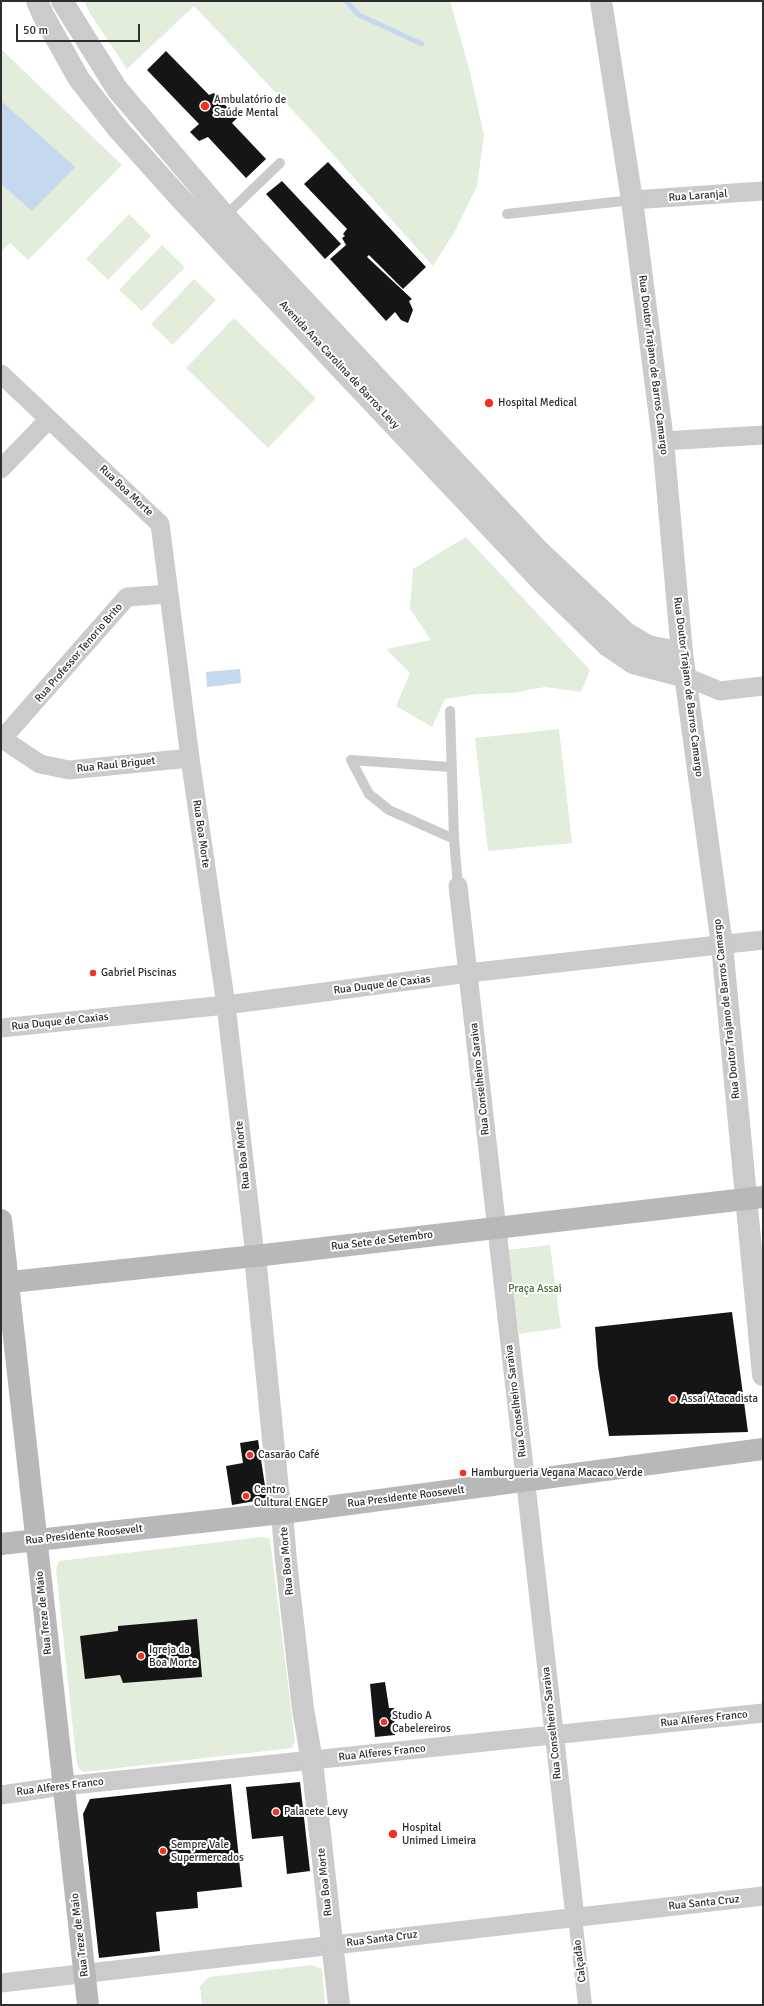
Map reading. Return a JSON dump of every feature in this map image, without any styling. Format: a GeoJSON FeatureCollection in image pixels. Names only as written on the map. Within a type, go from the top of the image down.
{"type":"FeatureCollection","features":[{"type":"Feature","properties":{"kind":"main road","name":"Rua Sete de Setembro"},"geometry":{"type":"LineString","coordinates":[[5,1282],[254,1256],[755,1198]]}},
{"type":"Feature","properties":{"kind":"main road","name":"Rua Treze de Maio"},"geometry":{"type":"LineString","coordinates":[[1,1220],[5,1282],[37,1540],[88,2005]]}},
{"type":"Feature","properties":{"kind":"main road","name":"Rua Presidente Roosevelt"},"geometry":{"type":"LineString","coordinates":[[1,1544],[282,1513],[763,1449]]}},
{"type":"Feature","properties":{"kind":"street","name":"Avenida Ana Carolina de Barros Levy"},"geometry":{"type":"LineString","coordinates":[[37,1],[43,15],[79,79],[118,129],[179,197],[542,582],[608,646],[634,663],[686,677]]}},
{"type":"Feature","properties":{"kind":"street","name":"Avenida Ana Carolina de Barros Levy"},"geometry":{"type":"LineString","coordinates":[[62,1],[117,90],[225,216],[543,555],[626,633],[648,646],[682,653]]}},
{"type":"Feature","properties":{"kind":"street","name":"Rua Doutor Trajano de Barros Camargo"},"geometry":{"type":"LineString","coordinates":[[601,1],[632,200],[663,441],[682,653],[755,1198],[763,1375]]}},
{"type":"Feature","properties":{"kind":"street","name":"Rua Laranjal"},"geometry":{"type":"LineString","coordinates":[[632,200],[763,191]]}},
{"type":"Feature","properties":{"kind":"street","name":"Rua Boa Morte"},"geometry":{"type":"LineString","coordinates":[[1,374],[160,524],[190,758],[226,1005],[278,1490],[282,1513],[303,1709],[312,1761],[339,2005]]}},
{"type":"Feature","properties":{"kind":"street"},"geometry":{"type":"LineString","coordinates":[[1,470],[49,419]]}},
{"type":"Feature","properties":{"kind":"street"},"geometry":{"type":"LineString","coordinates":[[663,441],[763,435]]}},
{"type":"Feature","properties":{"kind":"street","name":"Rua Professor Tenorio Brito"},"geometry":{"type":"LineString","coordinates":[[1,739],[127,598],[169,594]]}},
{"type":"Feature","properties":{"kind":"street"},"geometry":{"type":"LineString","coordinates":[[686,677],[720,691],[763,686]]}},
{"type":"Feature","properties":{"kind":"street","name":"Rua Raul Briguet"},"geometry":{"type":"LineString","coordinates":[[1,739],[40,764],[69,770],[190,758]]}},
{"type":"Feature","properties":{"kind":"street","name":"Rua Conselheiro Saraiva"},"geometry":{"type":"LineString","coordinates":[[458,886],[575,1917]]}},
{"type":"Feature","properties":{"kind":"street","name":"Rua Duque de Caxias"},"geometry":{"type":"LineString","coordinates":[[1,1028],[226,1005],[468,974],[763,940]]}},
{"type":"Feature","properties":{"kind":"street","name":"Rua Alferes Franco"},"geometry":{"type":"LineString","coordinates":[[1,1794],[63,1786],[763,1713]]}},
{"type":"Feature","properties":{"kind":"street","name":"Rua Santa Cruz"},"geometry":{"type":"LineString","coordinates":[[1,1983],[763,1896]]}},
{"type":"Feature","properties":{"kind":"street","name":"Calçadão"},"geometry":{"type":"LineString","coordinates":[[575,1917],[585,2005]]}},
{"type":"Feature","properties":{"kind":"lane"},"geometry":{"type":"LineString","coordinates":[[225,216],[280,163]]}},
{"type":"Feature","properties":{"kind":"lane"},"geometry":{"type":"LineString","coordinates":[[507,214],[632,200]]}},
{"type":"Feature","properties":{"kind":"lane"},"geometry":{"type":"LineString","coordinates":[[450,711],[450,767],[458,886]]}},
{"type":"Feature","properties":{"kind":"lane"},"geometry":{"type":"LineString","coordinates":[[450,767],[351,760],[370,794],[389,810],[454,839]]}},
{"type":"Feature","properties":{"kind":"green space"},"geometry":{"type":"Polygon","coordinates":[[[84,1],[450,1],[470,72],[484,135],[477,186],[455,231],[433,266],[310,129],[194,6],[127,69],[91,15],[84,1]]]}},
{"type":"Feature","properties":{"kind":"green space"},"geometry":{"type":"Polygon","coordinates":[[[1,49],[122,165],[28,260],[10,243],[1,252],[1,49]]]}},
{"type":"Feature","properties":{"kind":"green space"},"geometry":{"type":"Polygon","coordinates":[[[129,214],[151,236],[108,280],[86,259],[129,214]]]}},
{"type":"Feature","properties":{"kind":"green space"},"geometry":{"type":"Polygon","coordinates":[[[162,245],[185,267],[142,311],[119,290],[162,245]]]}},
{"type":"Feature","properties":{"kind":"green space"},"geometry":{"type":"Polygon","coordinates":[[[194,279],[216,300],[173,345],[151,324],[194,279]]]}},
{"type":"Feature","properties":{"kind":"green space"},"geometry":{"type":"Polygon","coordinates":[[[234,318],[316,398],[268,448],[186,368],[234,318]]]}},
{"type":"Feature","properties":{"kind":"green space"},"geometry":{"type":"Polygon","coordinates":[[[466,537],[590,670],[581,692],[545,687],[512,693],[477,694],[445,699],[432,727],[396,706],[410,673],[386,649],[431,640],[410,609],[413,569],[466,537]]]}},
{"type":"Feature","properties":{"kind":"green space"},"geometry":{"type":"Polygon","coordinates":[[[559,729],[572,843],[488,851],[475,738],[559,729]]]}},
{"type":"Feature","properties":{"kind":"green space","name":"Praça Assai"},"geometry":{"type":"Polygon","coordinates":[[[550,1245],[561,1328],[519,1334],[508,1250],[550,1245]]]}},
{"type":"Feature","properties":{"kind":"green space"},"geometry":{"type":"Polygon","coordinates":[[[262,1537],[270,1539],[295,1741],[292,1748],[83,1772],[77,1766],[56,1570],[59,1561],[262,1537]]]}},
{"type":"Feature","properties":{"kind":"green space"},"geometry":{"type":"Polygon","coordinates":[[[312,1965],[322,1969],[325,2005],[202,2005],[200,1986],[209,1977],[312,1965]]]}},
{"type":"Feature","properties":{"kind":"water"},"geometry":{"type":"Polygon","coordinates":[[[1,101],[75,167],[32,211],[1,184],[1,101]]]}},
{"type":"Feature","properties":{"kind":"water"},"geometry":{"type":"Polygon","coordinates":[[[240,669],[241,683],[207,687],[206,672],[240,669]]]}},
{"type":"Feature","properties":{"kind":"building","name":"Ambulatório de Saúde Mental"},"geometry":{"type":"Polygon","coordinates":[[[166,51],[209,95],[214,93],[237,118],[232,123],[266,159],[246,178],[208,137],[199,141],[190,132],[199,124],[147,70],[166,51]]]}},
{"type":"Feature","properties":{"kind":"building"},"geometry":{"type":"Polygon","coordinates":[[[328,162],[426,267],[403,289],[369,255],[367,257],[412,299],[409,301],[413,310],[408,323],[401,320],[395,312],[386,321],[330,259],[346,245],[342,238],[345,236],[343,234],[347,229],[304,184],[328,162]]]}},
{"type":"Feature","properties":{"kind":"building"},"geometry":{"type":"Polygon","coordinates":[[[282,181],[341,244],[325,259],[266,194],[282,181]]]}},
{"type":"Feature","properties":{"kind":"building","name":"Assaí Atacadista"},"geometry":{"type":"Polygon","coordinates":[[[732,1312],[748,1432],[609,1436],[598,1366],[595,1327],[732,1312]]]}},
{"type":"Feature","properties":{"kind":"building"},"geometry":{"type":"Polygon","coordinates":[[[258,1440],[267,1499],[232,1505],[226,1466],[243,1463],[240,1443],[258,1440]]]}},
{"type":"Feature","properties":{"kind":"building","name":"Igreja da Boa Morte"},"geometry":{"type":"Polygon","coordinates":[[[197,1619],[202,1677],[123,1683],[120,1675],[85,1679],[80,1636],[118,1631],[118,1626],[197,1619]]]}},
{"type":"Feature","properties":{"kind":"building","name":"Studio A Cabelereiros"},"geometry":{"type":"Polygon","coordinates":[[[385,1682],[389,1708],[394,1708],[395,1735],[375,1737],[370,1684],[385,1682]]]}},
{"type":"Feature","properties":{"kind":"building","name":"Palacete Levy"},"geometry":{"type":"Polygon","coordinates":[[[300,1782],[310,1871],[287,1874],[283,1836],[252,1839],[246,1787],[300,1782]]]}},
{"type":"Feature","properties":{"kind":"building","name":"Sempre Vale Supermercados"},"geometry":{"type":"Polygon","coordinates":[[[231,1784],[242,1887],[197,1892],[198,1908],[156,1912],[160,1951],[99,1958],[83,1814],[90,1799],[231,1784]]]}},
{"type":"Feature","properties":{"kind":"waterway"},"geometry":{"type":"LineString","coordinates":[[346,1],[359,15],[422,44]]}},
{"type":"Feature","properties":{"kind":"place","name":"Ambulatório de Saúde Mental"},"geometry":{"type":"Point","coordinates":[205,106]}},
{"type":"Feature","properties":{"kind":"place","name":"Hospital Medical"},"geometry":{"type":"Point","coordinates":[489,403]}},
{"type":"Feature","properties":{"kind":"place","name":"Gabriel Piscinas"},"geometry":{"type":"Point","coordinates":[93,973]}},
{"type":"Feature","properties":{"kind":"place","name":"Assaí Atacadista"},"geometry":{"type":"Point","coordinates":[673,1399]}},
{"type":"Feature","properties":{"kind":"place","name":"Casarão Café"},"geometry":{"type":"Point","coordinates":[250,1455]}},
{"type":"Feature","properties":{"kind":"place","name":"Hamburgueria Vegana Macaco Verde"},"geometry":{"type":"Point","coordinates":[463,1473]}},
{"type":"Feature","properties":{"kind":"place","name":"Centro Cultural ENGEP"},"geometry":{"type":"Point","coordinates":[246,1496]}},
{"type":"Feature","properties":{"kind":"place","name":"Igreja da Boa Morte"},"geometry":{"type":"Point","coordinates":[141,1656]}},
{"type":"Feature","properties":{"kind":"place","name":"Studio A Cabelereiros"},"geometry":{"type":"Point","coordinates":[384,1722]}},
{"type":"Feature","properties":{"kind":"place","name":"Palacete Levy"},"geometry":{"type":"Point","coordinates":[276,1812]}},
{"type":"Feature","properties":{"kind":"place","name":"Hospital Unimed Limeira"},"geometry":{"type":"Point","coordinates":[393,1834]}},
{"type":"Feature","properties":{"kind":"place","name":"Sempre Vale Supermercados"},"geometry":{"type":"Point","coordinates":[163,1851]}}]}
